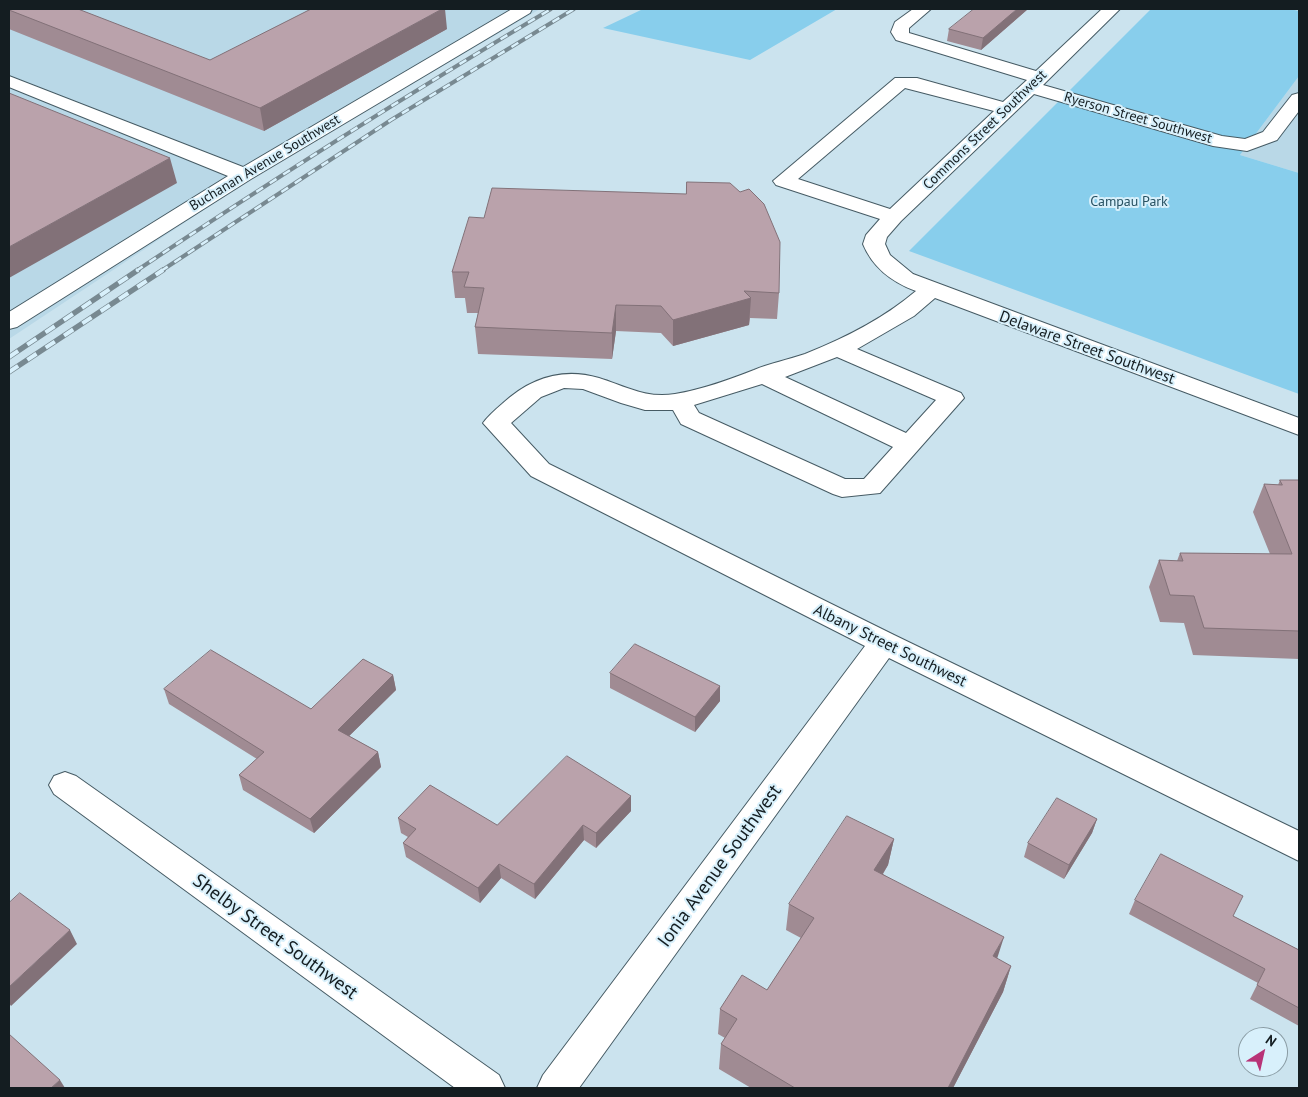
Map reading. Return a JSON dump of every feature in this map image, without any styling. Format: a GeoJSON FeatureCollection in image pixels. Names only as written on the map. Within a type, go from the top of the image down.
{"type":"FeatureCollection","features":[{"type":"Feature","properties":{"kind":"street","name":"Buchanan Avenue Southwest"},"geometry":{"type":"LineString","coordinates":[[9,322],[244,175],[524,9]]}},
{"type":"Feature","properties":{"kind":"street","name":"Ryerson Street Southwest"},"geometry":{"type":"LineString","coordinates":[[923,9],[901,26],[900,32],[902,36],[1034,83],[1220,142],[1247,146],[1270,136],[1299,99]]}},
{"type":"Feature","properties":{"kind":"street","name":"Commons Street Southwest"},"geometry":{"type":"LineString","coordinates":[[880,258],[874,244],[877,235],[1112,9]]}},
{"type":"Feature","properties":{"kind":"street"},"geometry":{"type":"LineString","coordinates":[[9,81],[244,175]]}},
{"type":"Feature","properties":{"kind":"street"},"geometry":{"type":"LineString","coordinates":[[894,217],[783,181],[901,82],[917,84],[1007,109]]}},
{"type":"Feature","properties":{"kind":"street","name":"Delaware Street Southwest"},"geometry":{"type":"LineString","coordinates":[[880,258],[892,270],[906,279],[931,290],[1299,427]]}},
{"type":"Feature","properties":{"kind":"street"},"geometry":{"type":"LineString","coordinates":[[837,349],[952,398],[871,486],[842,488],[690,418],[680,402],[837,349],[872,334],[913,308],[931,290]]}},
{"type":"Feature","properties":{"kind":"street"},"geometry":{"type":"LineString","coordinates":[[762,375],[910,445]]}},
{"type":"Feature","properties":{"kind":"street","name":"Albany Street Southwest"},"geometry":{"type":"LineString","coordinates":[[680,402],[661,404],[644,402],[589,381],[568,380],[544,386],[530,394],[496,423],[540,470],[884,643],[1299,847]]}},
{"type":"Feature","properties":{"kind":"street","name":"Ionia Avenue Southwest"},"geometry":{"type":"LineString","coordinates":[[556,1088],[884,643]]}},
{"type":"Feature","properties":{"kind":"street","name":"Shelby Street Southwest"},"geometry":{"type":"LineString","coordinates":[[65,785],[486,1088]]}},
{"type":"Feature","properties":{"kind":"shaded area"},"geometry":{"type":"Polygon","coordinates":[[[9,9],[540,9],[255,176],[9,339],[9,9]]]}},
{"type":"Feature","properties":{"kind":"shaded area"},"geometry":{"type":"Polygon","coordinates":[[[1299,76],[1299,173],[1240,155],[1299,76]]]}},
{"type":"Feature","properties":{"kind":"green space"},"geometry":{"type":"Polygon","coordinates":[[[643,9],[837,9],[750,60],[603,28],[643,9]]]}},
{"type":"Feature","properties":{"kind":"green space","name":"Campau Park"},"geometry":{"type":"Polygon","coordinates":[[[1151,9],[1290,9],[1299,11],[1299,76],[1240,155],[1299,173],[1299,394],[909,251],[1151,9]]]}},
{"type":"Feature","properties":{"kind":"building"},"geometry":{"type":"Polygon","coordinates":[[[9,9],[78,9],[210,60],[311,9],[442,9],[260,108],[9,9]]]}},
{"type":"Feature","properties":{"kind":"building"},"geometry":{"type":"Polygon","coordinates":[[[974,9],[1017,9],[983,38],[949,29],[974,9]]]}},
{"type":"Feature","properties":{"kind":"building"},"geometry":{"type":"Polygon","coordinates":[[[9,93],[170,158],[9,247],[9,93]]]}},
{"type":"Feature","properties":{"kind":"building"},"geometry":{"type":"Polygon","coordinates":[[[687,182],[730,183],[740,192],[749,189],[764,204],[780,242],[779,293],[744,291],[751,298],[673,320],[661,306],[616,305],[612,333],[475,327],[484,288],[464,287],[469,272],[452,272],[469,217],[484,218],[492,188],[686,194],[687,182]]]}},
{"type":"Feature","properties":{"kind":"building"},"geometry":{"type":"Polygon","coordinates":[[[1280,480],[1299,480],[1299,631],[1204,628],[1194,596],[1170,595],[1159,560],[1183,561],[1180,553],[1292,554],[1264,484],[1282,485],[1280,480]]]}},
{"type":"Feature","properties":{"kind":"building"},"geometry":{"type":"Polygon","coordinates":[[[635,644],[720,686],[695,717],[610,673],[635,644]]]}},
{"type":"Feature","properties":{"kind":"building"},"geometry":{"type":"Polygon","coordinates":[[[211,650],[311,709],[363,659],[393,675],[338,730],[378,752],[310,819],[239,775],[264,752],[164,689],[211,650]]]}},
{"type":"Feature","properties":{"kind":"building"},"geometry":{"type":"Polygon","coordinates":[[[567,756],[631,796],[596,833],[583,825],[534,884],[499,864],[478,888],[403,843],[416,829],[398,818],[430,785],[497,825],[567,756]]]}},
{"type":"Feature","properties":{"kind":"building"},"geometry":{"type":"Polygon","coordinates":[[[1057,798],[1097,819],[1069,865],[1028,843],[1057,798]]]}},
{"type":"Feature","properties":{"kind":"building"},"geometry":{"type":"Polygon","coordinates":[[[847,816],[894,839],[874,870],[1004,937],[993,956],[1011,966],[948,1088],[795,1088],[721,1044],[737,1019],[720,1009],[742,975],[767,990],[814,918],[789,904],[847,816]]]}},
{"type":"Feature","properties":{"kind":"building"},"geometry":{"type":"Polygon","coordinates":[[[1161,854],[1243,896],[1233,916],[1299,950],[1299,1008],[1257,985],[1265,969],[1135,900],[1161,854]]]}},
{"type":"Feature","properties":{"kind":"building"},"geometry":{"type":"Polygon","coordinates":[[[20,893],[70,930],[9,987],[9,903],[20,893]]]}},
{"type":"Feature","properties":{"kind":"building"},"geometry":{"type":"Polygon","coordinates":[[[9,1034],[60,1080],[51,1088],[9,1088],[9,1034]]]}},
{"type":"Feature","properties":{"kind":"railway"},"geometry":{"type":"LineString","coordinates":[[136,271],[342,137],[551,9]]}},
{"type":"Feature","properties":{"kind":"railway"},"geometry":{"type":"LineString","coordinates":[[161,271],[391,120],[574,9]]}},
{"type":"Feature","properties":{"kind":"railway"},"geometry":{"type":"LineString","coordinates":[[9,357],[138,270]]}},
{"type":"Feature","properties":{"kind":"railway"},"geometry":{"type":"LineString","coordinates":[[9,372],[163,270]]}}]}
